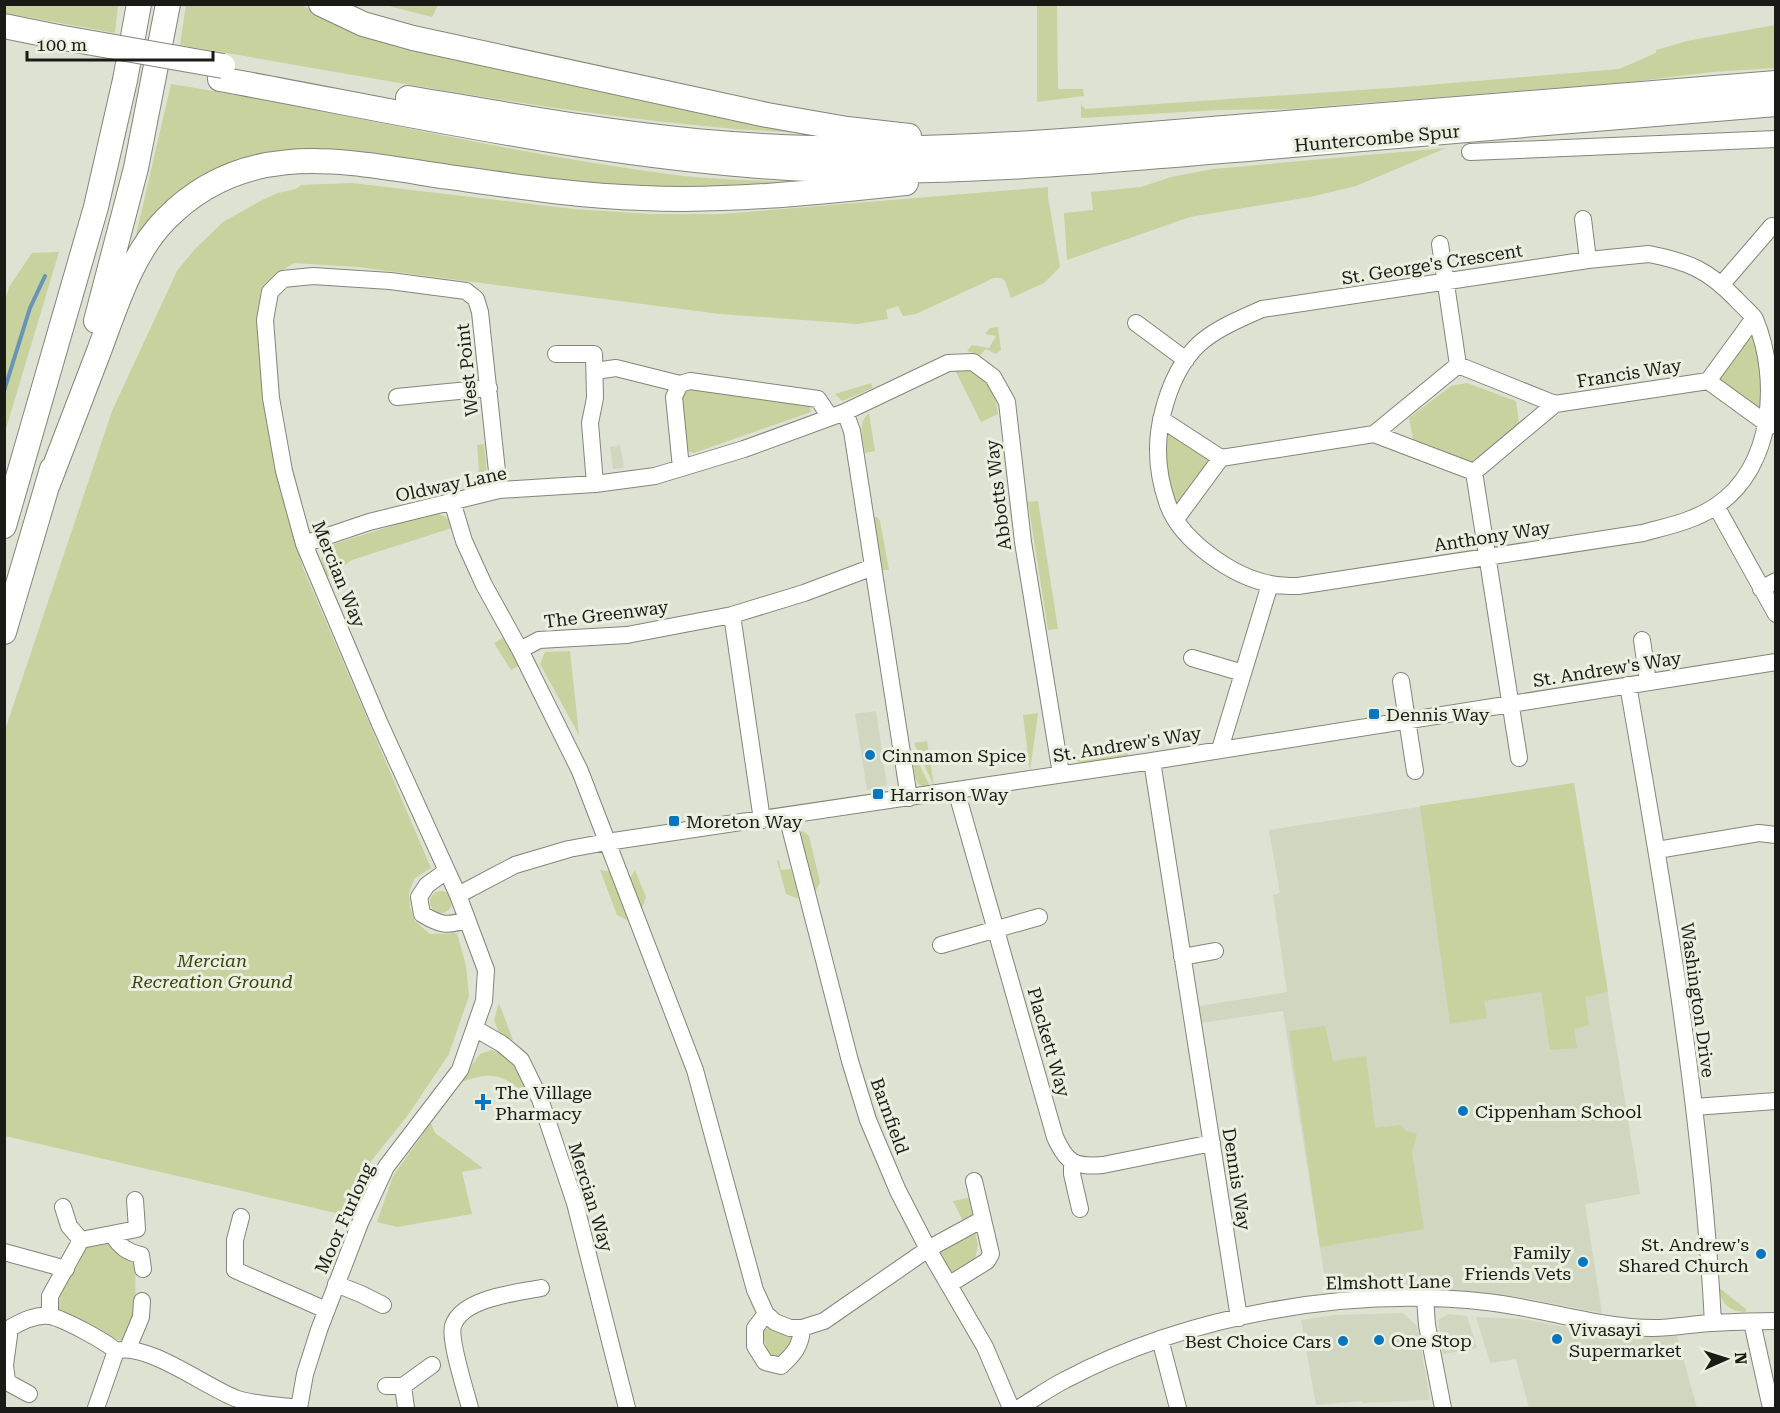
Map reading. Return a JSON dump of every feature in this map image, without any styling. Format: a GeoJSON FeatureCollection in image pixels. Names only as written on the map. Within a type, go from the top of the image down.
{"type":"FeatureCollection","features":[{"type":"Feature","properties":{"kind":"highway"},"geometry":{"type":"LineString","coordinates":[[4,526],[96,207],[125,80],[139,4]]}},
{"type":"Feature","properties":{"kind":"highway"},"geometry":{"type":"LineString","coordinates":[[4,632],[106,283],[136,168],[168,4]]}},
{"type":"Feature","properties":{"kind":"highway"},"geometry":{"type":"LineString","coordinates":[[321,4],[363,24],[413,38],[767,115],[871,132],[1000,146]]}},
{"type":"Feature","properties":{"kind":"highway"},"geometry":{"type":"LineString","coordinates":[[4,26],[57,42],[221,73],[490,130],[658,157],[830,170],[979,168]]}},
{"type":"Feature","properties":{"kind":"highway"},"geometry":{"type":"LineString","coordinates":[[4,39],[57,42]]}},
{"type":"Feature","properties":{"kind":"highway"},"geometry":{"type":"LineString","coordinates":[[221,73],[548,122],[706,142],[875,150],[1000,146]]}},
{"type":"Feature","properties":{"kind":"highway","name":"Huntercombe Spur"},"geometry":{"type":"LineString","coordinates":[[1000,146],[1776,83]]}},
{"type":"Feature","properties":{"kind":"highway","name":"Huntercombe Spur"},"geometry":{"type":"LineString","coordinates":[[979,168],[1138,158],[1776,104]]}},
{"type":"Feature","properties":{"kind":"highway"},"geometry":{"type":"LineString","coordinates":[[48,484],[120,296],[137,258],[166,219],[191,196],[242,171],[274,163],[329,160],[565,192],[616,197],[690,199],[746,197],[906,183],[979,168]]}},
{"type":"Feature","properties":{"kind":"street"},"geometry":{"type":"LineString","coordinates":[[1470,152],[1776,139]]}},
{"type":"Feature","properties":{"kind":"street"},"geometry":{"type":"LineString","coordinates":[[1583,219],[1588,260]]}},
{"type":"Feature","properties":{"kind":"street"},"geometry":{"type":"LineString","coordinates":[[1722,284],[1772,226]]}},
{"type":"Feature","properties":{"kind":"street"},"geometry":{"type":"LineString","coordinates":[[1440,244],[1458,365]]}},
{"type":"Feature","properties":{"kind":"street","name":"St. George's Crescent"},"geometry":{"type":"LineString","coordinates":[[1270,584],[1228,569],[1192,540],[1167,504],[1160,475],[1157,446],[1161,419],[1171,384],[1186,360],[1198,345],[1223,326],[1262,309],[1588,260],[1649,255],[1680,260],[1722,284],[1754,318],[1766,344],[1775,381],[1770,426],[1760,455],[1743,482],[1716,506]]}},
{"type":"Feature","properties":{"kind":"street","name":"West Point"},"geometry":{"type":"LineString","coordinates":[[283,279],[313,276],[379,280],[466,291],[476,299],[480,312],[499,490]]}},
{"type":"Feature","properties":{"kind":"street","name":"Mercian Way"},"geometry":{"type":"LineString","coordinates":[[283,279],[270,292],[265,320],[266,341],[271,398],[284,471],[304,544],[458,895],[486,970],[484,1001],[476,1029],[502,1044],[521,1060],[540,1099],[578,1214],[627,1408]]}},
{"type":"Feature","properties":{"kind":"street"},"geometry":{"type":"LineString","coordinates":[[1754,318],[1708,381],[1770,426]]}},
{"type":"Feature","properties":{"kind":"street"},"geometry":{"type":"LineString","coordinates":[[1136,322],[1186,360]]}},
{"type":"Feature","properties":{"kind":"street"},"geometry":{"type":"LineString","coordinates":[[556,354],[594,354],[595,398],[590,423],[595,484]]}},
{"type":"Feature","properties":{"kind":"street","name":"Abbotts Way"},"geometry":{"type":"LineString","coordinates":[[838,414],[948,363],[972,363],[993,377],[1007,402],[1023,542],[1061,774]]}},
{"type":"Feature","properties":{"kind":"street"},"geometry":{"type":"LineString","coordinates":[[1458,365],[1556,404],[1474,472]]}},
{"type":"Feature","properties":{"kind":"street"},"geometry":{"type":"LineString","coordinates":[[1374,434],[1458,365]]}},
{"type":"Feature","properties":{"kind":"street"},"geometry":{"type":"LineString","coordinates":[[602,370],[616,368],[680,384],[690,381],[818,399],[838,414],[852,431],[909,798]]}},
{"type":"Feature","properties":{"kind":"street","name":"Francis Way"},"geometry":{"type":"LineString","coordinates":[[1556,404],[1708,381]]}},
{"type":"Feature","properties":{"kind":"street"},"geometry":{"type":"LineString","coordinates":[[680,384],[674,398],[681,468]]}},
{"type":"Feature","properties":{"kind":"street"},"geometry":{"type":"LineString","coordinates":[[397,397],[489,388]]}},
{"type":"Feature","properties":{"kind":"street","name":"Oldway Lane"},"geometry":{"type":"LineString","coordinates":[[304,544],[369,522],[499,490],[595,484],[655,476],[744,449],[838,414]]}},
{"type":"Feature","properties":{"kind":"street"},"geometry":{"type":"LineString","coordinates":[[1161,419],[1221,458],[1374,434],[1474,472]]}},
{"type":"Feature","properties":{"kind":"street"},"geometry":{"type":"LineString","coordinates":[[1176,519],[1221,458]]}},
{"type":"Feature","properties":{"kind":"street"},"geometry":{"type":"LineString","coordinates":[[1474,472],[1519,758]]}},
{"type":"Feature","properties":{"kind":"street"},"geometry":{"type":"LineString","coordinates":[[452,501],[464,541],[474,563],[580,771],[695,1070],[755,1290],[766,1314],[775,1322],[790,1328],[802,1328],[824,1321],[928,1249],[983,1219]]}},
{"type":"Feature","properties":{"kind":"street"},"geometry":{"type":"LineString","coordinates":[[1716,506],[1768,585],[1776,614]]}},
{"type":"Feature","properties":{"kind":"street","name":"Anthony Way"},"geometry":{"type":"LineString","coordinates":[[1270,584],[1298,586],[1643,532],[1682,523],[1716,506]]}},
{"type":"Feature","properties":{"kind":"street","name":"The Greenway"},"geometry":{"type":"LineString","coordinates":[[520,650],[539,640],[627,635],[732,615],[804,593],[873,567]]}},
{"type":"Feature","properties":{"kind":"street"},"geometry":{"type":"LineString","coordinates":[[1220,750],[1270,584]]}},
{"type":"Feature","properties":{"kind":"street"},"geometry":{"type":"LineString","coordinates":[[732,615],[762,820]]}},
{"type":"Feature","properties":{"kind":"street"},"geometry":{"type":"LineString","coordinates":[[1642,640],[1648,682]]}},
{"type":"Feature","properties":{"kind":"street"},"geometry":{"type":"LineString","coordinates":[[1192,658],[1243,673]]}},
{"type":"Feature","properties":{"kind":"street","name":"St. Andrew's Way"},"geometry":{"type":"LineString","coordinates":[[458,895],[515,865],[569,849],[607,842],[1152,761],[1776,662]]}},
{"type":"Feature","properties":{"kind":"street"},"geometry":{"type":"LineString","coordinates":[[1401,681],[1415,771]]}},
{"type":"Feature","properties":{"kind":"street","name":"Washington Drive"},"geometry":{"type":"LineString","coordinates":[[1628,685],[1657,850],[1694,1107],[1706,1214],[1713,1323]]}},
{"type":"Feature","properties":{"kind":"street","name":"Dennis Way"},"geometry":{"type":"LineString","coordinates":[[1152,761],[1239,1318]]}},
{"type":"Feature","properties":{"kind":"street","name":"Plackett Way"},"geometry":{"type":"LineString","coordinates":[[956,790],[1055,1137],[1062,1153],[1072,1164]]}},
{"type":"Feature","properties":{"kind":"street","name":"Barnfield"},"geometry":{"type":"LineString","coordinates":[[787,816],[850,1061],[868,1120],[898,1191],[928,1249],[985,1347],[1011,1408]]}},
{"type":"Feature","properties":{"kind":"street"},"geometry":{"type":"LineString","coordinates":[[1657,850],[1759,833],[1776,835]]}},
{"type":"Feature","properties":{"kind":"street"},"geometry":{"type":"LineString","coordinates":[[446,872],[428,885],[419,897],[422,914],[437,923],[454,924],[467,919]]}},
{"type":"Feature","properties":{"kind":"street"},"geometry":{"type":"LineString","coordinates":[[941,945],[1039,917]]}},
{"type":"Feature","properties":{"kind":"street"},"geometry":{"type":"LineString","coordinates":[[1182,957],[1215,951]]}},
{"type":"Feature","properties":{"kind":"street","name":"Moor Furlong"},"geometry":{"type":"LineString","coordinates":[[299,1408],[306,1374],[326,1310],[360,1223],[386,1167],[460,1070],[476,1029]]}},
{"type":"Feature","properties":{"kind":"street"},"geometry":{"type":"LineString","coordinates":[[1694,1107],[1776,1101]]}},
{"type":"Feature","properties":{"kind":"street"},"geometry":{"type":"LineString","coordinates":[[1080,1209],[1072,1164],[1103,1165],[1212,1143]]}},
{"type":"Feature","properties":{"kind":"street"},"geometry":{"type":"LineString","coordinates":[[950,1284],[987,1261],[991,1254],[974,1181]]}},
{"type":"Feature","properties":{"kind":"street"},"geometry":{"type":"LineString","coordinates":[[81,1240],[137,1229],[135,1200]]}},
{"type":"Feature","properties":{"kind":"street"},"geometry":{"type":"LineString","coordinates":[[63,1207],[69,1226],[81,1240]]}},
{"type":"Feature","properties":{"kind":"street"},"geometry":{"type":"LineString","coordinates":[[241,1217],[235,1240],[235,1270],[326,1310]]}},
{"type":"Feature","properties":{"kind":"street"},"geometry":{"type":"LineString","coordinates":[[113,1235],[120,1246],[131,1253],[141,1255],[142,1269]]}},
{"type":"Feature","properties":{"kind":"street"},"geometry":{"type":"LineString","coordinates":[[50,1316],[50,1296],[81,1240]]}},
{"type":"Feature","properties":{"kind":"street"},"geometry":{"type":"LineString","coordinates":[[4,1252],[66,1269]]}},
{"type":"Feature","properties":{"kind":"street"},"geometry":{"type":"LineString","coordinates":[[336,1284],[382,1305]]}},
{"type":"Feature","properties":{"kind":"street"},"geometry":{"type":"LineString","coordinates":[[470,1408],[455,1347],[453,1326],[465,1310],[530,1285]]}},
{"type":"Feature","properties":{"kind":"street"},"geometry":{"type":"LineString","coordinates":[[1425,1298],[1426,1325],[1443,1408]]}},
{"type":"Feature","properties":{"kind":"street","name":"Elmshott Lane"},"geometry":{"type":"LineString","coordinates":[[1019,1408],[1064,1380],[1160,1339],[1239,1318],[1319,1302],[1425,1298],[1488,1302],[1611,1324],[1653,1328],[1776,1321]]}},
{"type":"Feature","properties":{"kind":"street"},"geometry":{"type":"LineString","coordinates":[[96,1408],[122,1349],[141,1317],[142,1301]]}},
{"type":"Feature","properties":{"kind":"street"},"geometry":{"type":"LineString","coordinates":[[766,1314],[755,1328],[755,1346],[765,1362],[781,1366],[795,1354],[801,1342],[802,1328]]}},
{"type":"Feature","properties":{"kind":"street"},"geometry":{"type":"LineString","coordinates":[[29,1394],[7,1382],[5,1365],[10,1328],[28,1318],[50,1316],[122,1349],[155,1357],[236,1399],[269,1406],[299,1408]]}},
{"type":"Feature","properties":{"kind":"street"},"geometry":{"type":"LineString","coordinates":[[1752,1322],[1771,1408]]}},
{"type":"Feature","properties":{"kind":"street"},"geometry":{"type":"LineString","coordinates":[[1160,1339],[1178,1408]]}},
{"type":"Feature","properties":{"kind":"street"},"geometry":{"type":"LineString","coordinates":[[406,1408],[395,1386],[432,1365]]}},
{"type":"Feature","properties":{"kind":"shaded area"},"geometry":{"type":"Polygon","coordinates":[[[620,445],[624,468],[613,469],[610,447],[620,445]]]}},
{"type":"Feature","properties":{"kind":"shaded area"},"geometry":{"type":"Polygon","coordinates":[[[876,711],[887,785],[867,790],[855,714],[876,711]]]}},
{"type":"Feature","properties":{"kind":"shaded area","name":"Cippenham School"},"geometry":{"type":"Polygon","coordinates":[[[1574,783],[1640,1194],[1585,1204],[1602,1313],[1525,1298],[1466,1291],[1327,1293],[1283,1011],[1201,1023],[1199,1027],[1195,1004],[1199,1006],[1287,992],[1273,895],[1280,893],[1269,830],[1574,783]]]}},
{"type":"Feature","properties":{"kind":"shaded area"},"geometry":{"type":"Polygon","coordinates":[[[1403,1313],[1417,1326],[1430,1400],[1363,1403],[1362,1401],[1316,1405],[1301,1320],[1335,1315],[1403,1313]]]}},
{"type":"Feature","properties":{"kind":"shaded area"},"geometry":{"type":"Polygon","coordinates":[[[1448,1314],[1467,1316],[1477,1348],[1439,1355],[1443,1354],[1438,1320],[1448,1314]]]}},
{"type":"Feature","properties":{"kind":"shaded area"},"geometry":{"type":"Polygon","coordinates":[[[1476,1317],[1523,1319],[1596,1333],[1677,1336],[1697,1408],[1529,1408],[1516,1359],[1490,1363],[1476,1317]]]}},
{"type":"Feature","properties":{"kind":"green space"},"geometry":{"type":"Polygon","coordinates":[[[385,4],[438,5],[432,17],[385,4]]]}},
{"type":"Feature","properties":{"kind":"green space"},"geometry":{"type":"Polygon","coordinates":[[[4,5],[118,5],[115,33],[5,13],[4,5]]]}},
{"type":"Feature","properties":{"kind":"green space"},"geometry":{"type":"Polygon","coordinates":[[[186,5],[302,5],[334,23],[832,135],[743,130],[580,111],[446,91],[180,45],[186,5]]]}},
{"type":"Feature","properties":{"kind":"green space"},"geometry":{"type":"Polygon","coordinates":[[[1037,5],[1057,5],[1058,89],[1083,89],[1084,96],[1037,102],[1037,5]]]}},
{"type":"Feature","properties":{"kind":"green space"},"geometry":{"type":"Polygon","coordinates":[[[1775,25],[1775,68],[1290,109],[1219,110],[1081,118],[1081,104],[1085,109],[1404,87],[1619,69],[1656,53],[1656,50],[1687,41],[1775,25]]]}},
{"type":"Feature","properties":{"kind":"green space"},"geometry":{"type":"Polygon","coordinates":[[[171,84],[554,157],[683,176],[801,183],[640,190],[282,153],[137,239],[136,235],[171,84]]]}},
{"type":"Feature","properties":{"kind":"green space"},"geometry":{"type":"Polygon","coordinates":[[[1446,148],[1356,186],[1310,197],[1190,217],[1067,260],[1064,213],[1093,210],[1091,192],[1141,187],[1171,177],[1213,169],[1446,148]]]}},
{"type":"Feature","properties":{"kind":"green space","name":"Mercian Recreation Ground"},"geometry":{"type":"Polygon","coordinates":[[[352,183],[573,209],[651,214],[722,214],[1048,187],[1060,267],[1044,283],[1011,298],[1005,281],[1001,278],[994,278],[916,314],[903,316],[898,306],[886,310],[888,319],[858,324],[720,314],[358,267],[294,263],[281,271],[261,291],[258,317],[262,394],[277,472],[303,568],[431,868],[415,878],[409,892],[410,907],[415,921],[430,934],[457,933],[466,966],[469,996],[449,1054],[408,1115],[364,1170],[349,1216],[5,1136],[5,730],[112,411],[177,271],[194,250],[223,222],[262,200],[296,189],[301,185],[352,183]]]}},
{"type":"Feature","properties":{"kind":"green space"},"geometry":{"type":"Polygon","coordinates":[[[59,252],[5,432],[4,305],[9,287],[32,253],[59,252]]]}},
{"type":"Feature","properties":{"kind":"green space"},"geometry":{"type":"Polygon","coordinates":[[[998,327],[1001,350],[996,354],[986,349],[980,355],[967,351],[972,345],[989,348],[996,336],[985,334],[990,328],[998,327]]]}},
{"type":"Feature","properties":{"kind":"green space"},"geometry":{"type":"Polygon","coordinates":[[[1751,335],[1756,337],[1763,358],[1762,417],[1717,381],[1751,335]]]}},
{"type":"Feature","properties":{"kind":"green space"},"geometry":{"type":"Polygon","coordinates":[[[955,370],[970,370],[983,376],[994,394],[998,414],[981,422],[955,370]]]}},
{"type":"Feature","properties":{"kind":"green space"},"geometry":{"type":"Polygon","coordinates":[[[871,383],[873,388],[842,401],[835,394],[871,383]]]}},
{"type":"Feature","properties":{"kind":"green space"},"geometry":{"type":"Polygon","coordinates":[[[1467,383],[1516,401],[1520,430],[1480,462],[1463,465],[1414,444],[1409,418],[1451,386],[1467,383]]]}},
{"type":"Feature","properties":{"kind":"green space"},"geometry":{"type":"Polygon","coordinates":[[[687,390],[809,403],[811,412],[694,453],[686,451],[682,398],[687,390]]]}},
{"type":"Feature","properties":{"kind":"green space"},"geometry":{"type":"Polygon","coordinates":[[[869,413],[875,451],[865,453],[862,426],[869,413]]]}},
{"type":"Feature","properties":{"kind":"green space"},"geometry":{"type":"Polygon","coordinates":[[[1166,430],[1210,460],[1179,509],[1167,486],[1166,430]]]}},
{"type":"Feature","properties":{"kind":"green space"},"geometry":{"type":"Polygon","coordinates":[[[484,444],[487,475],[471,486],[479,470],[477,445],[484,444]]]}},
{"type":"Feature","properties":{"kind":"green space"},"geometry":{"type":"Polygon","coordinates":[[[1038,501],[1058,629],[1048,630],[1028,502],[1038,501]]]}},
{"type":"Feature","properties":{"kind":"green space"},"geometry":{"type":"Polygon","coordinates":[[[435,512],[447,518],[452,528],[352,560],[327,577],[321,559],[328,546],[435,512]]]}},
{"type":"Feature","properties":{"kind":"green space"},"geometry":{"type":"Polygon","coordinates":[[[877,517],[880,521],[889,570],[878,570],[870,518],[877,517]]]}},
{"type":"Feature","properties":{"kind":"green space"},"geometry":{"type":"Polygon","coordinates":[[[503,638],[520,665],[511,670],[494,643],[503,638]]]}},
{"type":"Feature","properties":{"kind":"green space"},"geometry":{"type":"Polygon","coordinates":[[[570,651],[579,735],[540,664],[545,652],[570,651]]]}},
{"type":"Feature","properties":{"kind":"green space"},"geometry":{"type":"Polygon","coordinates":[[[1038,713],[1030,771],[1023,715],[1038,713]]]}},
{"type":"Feature","properties":{"kind":"green space"},"geometry":{"type":"Polygon","coordinates":[[[927,741],[934,786],[914,743],[927,741]]]}},
{"type":"Feature","properties":{"kind":"green space"},"geometry":{"type":"Polygon","coordinates":[[[911,748],[930,786],[924,787],[918,784],[911,748]]]}},
{"type":"Feature","properties":{"kind":"green space"},"geometry":{"type":"Polygon","coordinates":[[[1128,748],[1128,756],[1082,763],[1069,758],[1128,748]]]}},
{"type":"Feature","properties":{"kind":"green space"},"geometry":{"type":"Polygon","coordinates":[[[1574,783],[1608,992],[1585,997],[1589,1025],[1574,1029],[1577,1048],[1550,1050],[1541,992],[1484,1001],[1487,1018],[1450,1024],[1420,806],[1574,783]]]}},
{"type":"Feature","properties":{"kind":"green space"},"geometry":{"type":"Polygon","coordinates":[[[803,831],[809,836],[820,882],[813,897],[798,833],[803,831]]]}},
{"type":"Feature","properties":{"kind":"green space"},"geometry":{"type":"Polygon","coordinates":[[[779,860],[781,870],[791,869],[799,899],[786,894],[777,861],[779,860]]]}},
{"type":"Feature","properties":{"kind":"green space"},"geometry":{"type":"Polygon","coordinates":[[[600,870],[613,872],[631,922],[617,915],[600,870]]]}},
{"type":"Feature","properties":{"kind":"green space"},"geometry":{"type":"Polygon","coordinates":[[[635,870],[646,897],[640,914],[629,880],[635,870]]]}},
{"type":"Feature","properties":{"kind":"green space"},"geometry":{"type":"Polygon","coordinates":[[[437,891],[445,891],[452,898],[452,906],[445,913],[437,913],[430,906],[430,898],[437,891]]]}},
{"type":"Feature","properties":{"kind":"green space"},"geometry":{"type":"Polygon","coordinates":[[[499,1003],[513,1040],[499,1033],[494,1020],[499,1003]]]}},
{"type":"Feature","properties":{"kind":"green space"},"geometry":{"type":"Polygon","coordinates":[[[1325,1026],[1333,1061],[1366,1056],[1375,1128],[1401,1125],[1406,1131],[1417,1134],[1412,1153],[1424,1229],[1320,1247],[1289,1031],[1325,1026]]]}},
{"type":"Feature","properties":{"kind":"green space"},"geometry":{"type":"Polygon","coordinates":[[[491,1050],[506,1057],[516,1069],[529,1098],[505,1079],[497,1077],[481,1076],[459,1083],[480,1054],[491,1050]]]}},
{"type":"Feature","properties":{"kind":"green space"},"geometry":{"type":"Polygon","coordinates":[[[431,1123],[435,1133],[483,1168],[462,1172],[472,1214],[397,1227],[377,1222],[393,1176],[431,1123]]]}},
{"type":"Feature","properties":{"kind":"green space"},"geometry":{"type":"Polygon","coordinates":[[[970,1199],[975,1212],[973,1218],[964,1223],[953,1201],[970,1199]]]}},
{"type":"Feature","properties":{"kind":"green space"},"geometry":{"type":"Polygon","coordinates":[[[975,1232],[978,1244],[975,1260],[952,1275],[937,1250],[975,1232]]]}},
{"type":"Feature","properties":{"kind":"green space"},"geometry":{"type":"Polygon","coordinates":[[[109,1242],[118,1253],[135,1265],[136,1314],[125,1342],[79,1325],[58,1309],[60,1297],[58,1295],[77,1267],[86,1247],[109,1242]]]}},
{"type":"Feature","properties":{"kind":"green space"},"geometry":{"type":"Polygon","coordinates":[[[1718,1287],[1746,1309],[1746,1312],[1727,1306],[1718,1287]]]}},
{"type":"Feature","properties":{"kind":"green space"},"geometry":{"type":"Polygon","coordinates":[[[771,1327],[791,1336],[790,1346],[781,1358],[770,1356],[763,1338],[763,1331],[771,1327]]]}},
{"type":"Feature","properties":{"kind":"waterway"},"geometry":{"type":"LineString","coordinates":[[4,391],[30,308],[45,276]]}},
{"type":"Feature","properties":{"kind":"place","name":"Dennis Way"},"geometry":{"type":"Point","coordinates":[1374,714]}},
{"type":"Feature","properties":{"kind":"place","name":"Cinnamon Spice"},"geometry":{"type":"Point","coordinates":[870,755]}},
{"type":"Feature","properties":{"kind":"place","name":"Harrison Way"},"geometry":{"type":"Point","coordinates":[878,794]}},
{"type":"Feature","properties":{"kind":"place","name":"Moreton Way"},"geometry":{"type":"Point","coordinates":[674,821]}},
{"type":"Feature","properties":{"kind":"place","name":"The Village Pharmacy"},"geometry":{"type":"Point","coordinates":[483,1102]}},
{"type":"Feature","properties":{"kind":"place","name":"Cippenham School"},"geometry":{"type":"Point","coordinates":[1463,1111]}},
{"type":"Feature","properties":{"kind":"place","name":"St. Andrew's Shared Church"},"geometry":{"type":"Point","coordinates":[1761,1254]}},
{"type":"Feature","properties":{"kind":"place","name":"Family Friends Vets"},"geometry":{"type":"Point","coordinates":[1583,1262]}},
{"type":"Feature","properties":{"kind":"place","name":"Vivasayi Supermarket"},"geometry":{"type":"Point","coordinates":[1557,1339]}},
{"type":"Feature","properties":{"kind":"place","name":"One Stop"},"geometry":{"type":"Point","coordinates":[1379,1340]}},
{"type":"Feature","properties":{"kind":"place","name":"Best Choice Cars"},"geometry":{"type":"Point","coordinates":[1343,1341]}}]}
